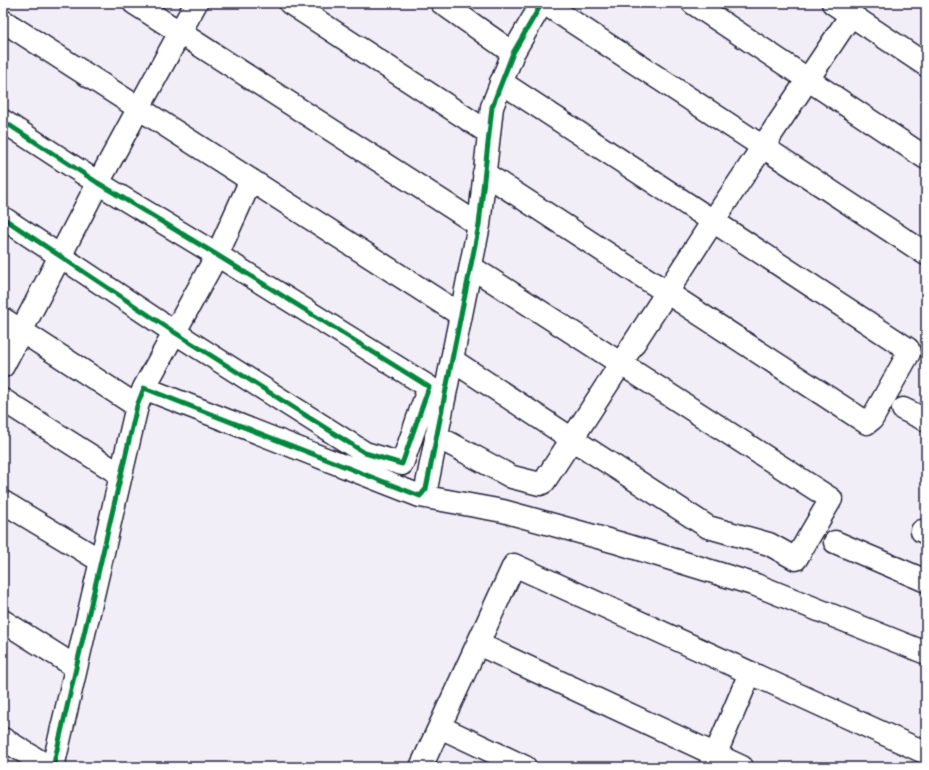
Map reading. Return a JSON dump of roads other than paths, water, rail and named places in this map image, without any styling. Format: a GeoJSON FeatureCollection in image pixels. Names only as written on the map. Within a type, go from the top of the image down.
{"type":"FeatureCollection","features":[{"type":"Feature","properties":{"kind":"street"},"geometry":{"type":"LineString","coordinates":[[134,3],[479,225]]}},
{"type":"Feature","properties":{"kind":"street"},"geometry":{"type":"LineString","coordinates":[[3,366],[98,183],[196,3]]}},
{"type":"Feature","properties":{"kind":"street"},"geometry":{"type":"LineString","coordinates":[[290,3],[489,133]]}},
{"type":"Feature","properties":{"kind":"street"},"geometry":{"type":"LineString","coordinates":[[442,3],[513,53]]}},
{"type":"Feature","properties":{"kind":"street"},"geometry":{"type":"LineString","coordinates":[[420,496],[426,489],[479,225],[492,107],[513,53],[543,3],[926,254]]}},
{"type":"Feature","properties":{"kind":"street"},"geometry":{"type":"LineString","coordinates":[[693,3],[926,158]]}},
{"type":"Feature","properties":{"kind":"street"},"geometry":{"type":"LineString","coordinates":[[436,436],[512,477],[540,484],[544,482],[713,221],[808,79],[842,9],[926,65]]}},
{"type":"Feature","properties":{"kind":"street"},"geometry":{"type":"LineString","coordinates":[[3,21],[461,315]]}},
{"type":"Feature","properties":{"kind":"street"},"geometry":{"type":"LineString","coordinates":[[484,173],[867,423],[872,420],[909,353],[908,349],[501,82]]}},
{"type":"Feature","properties":{"kind":"street"},"geometry":{"type":"LineString","coordinates":[[3,121],[98,183],[429,387],[402,464],[365,453],[174,332],[3,218]]}},
{"type":"Feature","properties":{"kind":"street"},"geometry":{"type":"LineString","coordinates":[[53,767],[121,475],[141,397],[174,332],[217,255],[251,180]]}},
{"type":"Feature","properties":{"kind":"street"},"geometry":{"type":"LineString","coordinates":[[452,360],[708,527],[769,544],[796,559],[831,499],[622,363],[470,267]]}},
{"type":"Feature","properties":{"kind":"street"},"geometry":{"type":"LineString","coordinates":[[3,319],[141,397],[420,496],[503,511],[619,543],[756,585],[926,653]]}},
{"type":"Feature","properties":{"kind":"street"},"geometry":{"type":"LineString","coordinates":[[3,400],[121,475]]}},
{"type":"Feature","properties":{"kind":"street"},"geometry":{"type":"LineString","coordinates":[[903,409],[926,420]]}},
{"type":"Feature","properties":{"kind":"street"},"geometry":{"type":"LineString","coordinates":[[3,502],[101,561]]}},
{"type":"Feature","properties":{"kind":"street"},"geometry":{"type":"LineString","coordinates":[[836,542],[926,581]]}},
{"type":"Feature","properties":{"kind":"street"},"geometry":{"type":"LineString","coordinates":[[421,767],[514,566],[926,753]]}},
{"type":"Feature","properties":{"kind":"street"},"geometry":{"type":"LineString","coordinates":[[3,621],[76,667]]}},
{"type":"Feature","properties":{"kind":"street"},"geometry":{"type":"LineString","coordinates":[[478,644],[713,761],[742,767]]}},
{"type":"Feature","properties":{"kind":"street"},"geometry":{"type":"LineString","coordinates":[[713,761],[750,673]]}},
{"type":"Feature","properties":{"kind":"street"},"geometry":{"type":"LineString","coordinates":[[440,727],[525,767]]}},
{"type":"Feature","properties":{"kind":"street"},"geometry":{"type":"LineString","coordinates":[[3,739],[48,767]]}}]}
